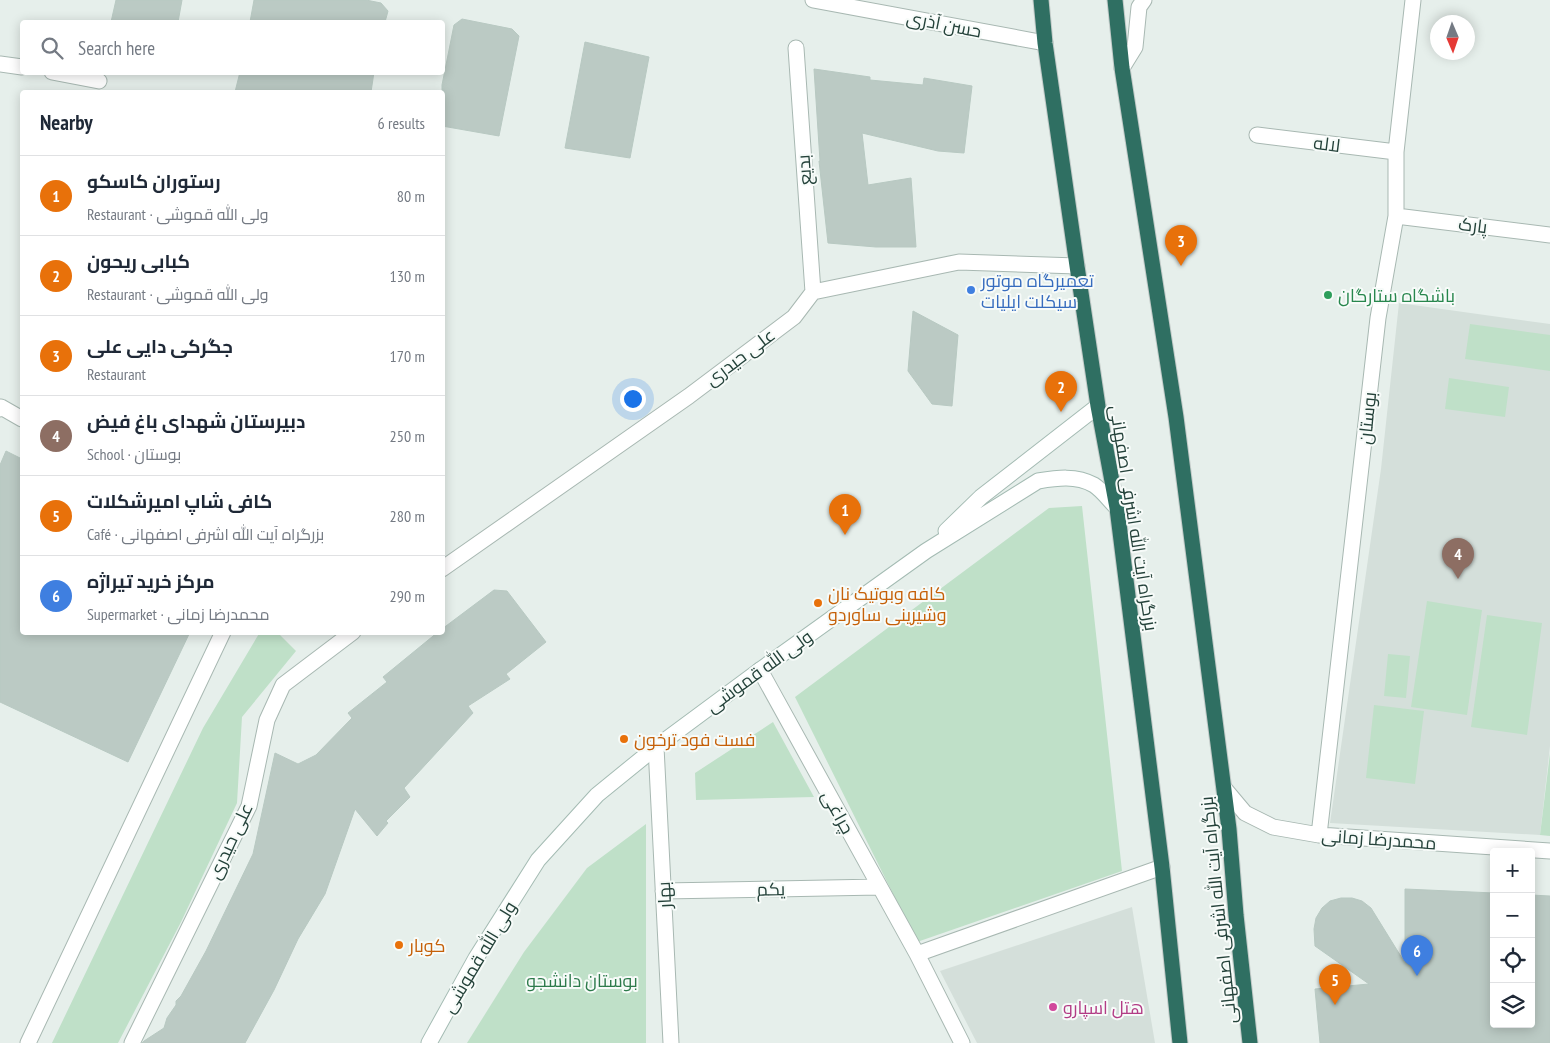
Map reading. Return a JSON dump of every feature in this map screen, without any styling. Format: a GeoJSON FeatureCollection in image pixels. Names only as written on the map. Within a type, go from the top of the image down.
{"type":"FeatureCollection","features":[{"type":"Feature","properties":{"kind":"highway","name":"بزرگراه آیت الله اشرفی اصفهانی"},"geometry":{"type":"LineString","coordinates":[[1040,0],[1098,406],[1117,508],[1162,867],[1180,1043]]}},
{"type":"Feature","properties":{"kind":"highway","name":"بزرگراه آیت الله اشرفی اصفهانی"},"geometry":{"type":"LineString","coordinates":[[1115,0],[1122,68],[1176,417],[1224,788],[1250,1043]]}},
{"type":"Feature","properties":{"kind":"street","name":"حسن آذری"},"geometry":{"type":"LineString","coordinates":[[813,0],[1045,43]]}},
{"type":"Feature","properties":{"kind":"street"},"geometry":{"type":"LineString","coordinates":[[1122,68],[1135,47],[1139,7],[1144,0]]}},
{"type":"Feature","properties":{"kind":"street","name":"بوستان"},"geometry":{"type":"LineString","coordinates":[[1319,836],[1378,318],[1396,216],[1396,152],[1413,0]]}},
{"type":"Feature","properties":{"kind":"street","name":"بدیع"},"geometry":{"type":"LineString","coordinates":[[796,48],[813,292]]}},
{"type":"Feature","properties":{"kind":"street"},"geometry":{"type":"LineString","coordinates":[[0,64],[20,68]]}},
{"type":"Feature","properties":{"kind":"street"},"geometry":{"type":"LineString","coordinates":[[68,75],[99,81]]}},
{"type":"Feature","properties":{"kind":"street","name":"لاله"},"geometry":{"type":"LineString","coordinates":[[1258,135],[1396,152]]}},
{"type":"Feature","properties":{"kind":"street","name":"پارک"},"geometry":{"type":"LineString","coordinates":[[1396,216],[1550,235]]}},
{"type":"Feature","properties":{"kind":"street"},"geometry":{"type":"LineString","coordinates":[[813,292],[959,262],[1077,266]]}},
{"type":"Feature","properties":{"kind":"street","name":"علی حیدری"},"geometry":{"type":"LineString","coordinates":[[445,567],[689,396],[794,317],[813,292]]}},
{"type":"Feature","properties":{"kind":"street","name":"ولی الله قموشی"},"geometry":{"type":"LineString","coordinates":[[926,552],[982,496],[1098,406]]}},
{"type":"Feature","properties":{"kind":"street"},"geometry":{"type":"LineString","coordinates":[[0,408],[20,418]]}},
{"type":"Feature","properties":{"kind":"street","name":"ولی الله قموشی"},"geometry":{"type":"LineString","coordinates":[[429,1043],[476,958],[538,860],[597,795],[656,747],[760,670],[926,552],[1038,481],[1059,477],[1078,479],[1095,486],[1117,508]]}},
{"type":"Feature","properties":{"kind":"street"},"geometry":{"type":"LineString","coordinates":[[28,1043],[222,635]]}},
{"type":"Feature","properties":{"kind":"street","name":"علی حیدری"},"geometry":{"type":"LineString","coordinates":[[132,1043],[249,806],[266,720],[283,685],[349,635]]}},
{"type":"Feature","properties":{"kind":"street","name":"چراغی"},"geometry":{"type":"LineString","coordinates":[[760,670],[917,954],[961,1043]]}},
{"type":"Feature","properties":{"kind":"street","name":"بهار"},"geometry":{"type":"LineString","coordinates":[[656,747],[671,1043]]}},
{"type":"Feature","properties":{"kind":"street","name":"محمدرضا زمانی"},"geometry":{"type":"LineString","coordinates":[[1224,788],[1245,813],[1272,827],[1319,836],[1550,851]]}},
{"type":"Feature","properties":{"kind":"street"},"geometry":{"type":"LineString","coordinates":[[917,954],[1162,867]]}},
{"type":"Feature","properties":{"kind":"street","name":"یکم"},"geometry":{"type":"LineString","coordinates":[[663,891],[880,887]]}},
{"type":"Feature","properties":{"kind":"shaded area"},"geometry":{"type":"Polygon","coordinates":[[[1399,303],[1550,324],[1550,746],[1540,835],[1330,823],[1381,469],[1399,303]]]}},
{"type":"Feature","properties":{"kind":"shaded area","name":"هتل اسپارو"},"geometry":{"type":"Polygon","coordinates":[[[1132,907],[1155,1043],[977,1043],[940,971],[1132,907]]]}},
{"type":"Feature","properties":{"kind":"green space"},"geometry":{"type":"Polygon","coordinates":[[[1470,324],[1550,335],[1550,371],[1465,359],[1470,324]]]}},
{"type":"Feature","properties":{"kind":"green space"},"geometry":{"type":"Polygon","coordinates":[[[1449,378],[1509,387],[1505,417],[1445,409],[1449,378]]]}},
{"type":"Feature","properties":{"kind":"green space"},"geometry":{"type":"Polygon","coordinates":[[[1082,506],[1122,871],[917,942],[795,697],[1049,508],[1082,506]]]}},
{"type":"Feature","properties":{"kind":"green space"},"geometry":{"type":"Polygon","coordinates":[[[1427,601],[1482,610],[1467,715],[1411,707],[1427,601]]]}},
{"type":"Feature","properties":{"kind":"green space"},"geometry":{"type":"Polygon","coordinates":[[[1487,615],[1542,623],[1527,735],[1471,727],[1487,615]]]}},
{"type":"Feature","properties":{"kind":"green space"},"geometry":{"type":"Polygon","coordinates":[[[258,635],[280,635],[296,651],[242,717],[237,803],[181,922],[118,1043],[52,1043],[203,728],[258,635]]]}},
{"type":"Feature","properties":{"kind":"green space"},"geometry":{"type":"Polygon","coordinates":[[[1388,654],[1410,656],[1406,698],[1384,696],[1388,654]]]}},
{"type":"Feature","properties":{"kind":"green space"},"geometry":{"type":"Polygon","coordinates":[[[1374,705],[1424,711],[1415,784],[1366,778],[1374,705]]]}},
{"type":"Feature","properties":{"kind":"green space"},"geometry":{"type":"Polygon","coordinates":[[[773,722],[814,797],[696,800],[695,773],[773,722]]]}},
{"type":"Feature","properties":{"kind":"green space"},"geometry":{"type":"Polygon","coordinates":[[[1550,753],[1550,836],[1540,835],[1550,753]]]}},
{"type":"Feature","properties":{"kind":"green space","name":"بوستان دانشجو"},"geometry":{"type":"Polygon","coordinates":[[[646,824],[646,1043],[467,1043],[524,952],[587,868],[646,824]]]}},
{"type":"Feature","properties":{"kind":"building"},"geometry":{"type":"Polygon","coordinates":[[[116,0],[182,0],[178,20],[111,20],[116,0]]]}},
{"type":"Feature","properties":{"kind":"building"},"geometry":{"type":"Polygon","coordinates":[[[254,0],[366,0],[381,3],[388,11],[386,20],[250,20],[254,0]]]}},
{"type":"Feature","properties":{"kind":"building"},"geometry":{"type":"Polygon","coordinates":[[[462,19],[512,29],[519,36],[499,136],[445,127],[445,90],[442,90],[442,85],[454,25],[462,19]]]}},
{"type":"Feature","properties":{"kind":"building"},"geometry":{"type":"Polygon","coordinates":[[[585,42],[649,57],[630,158],[565,148],[585,42]]]}},
{"type":"Feature","properties":{"kind":"building"},"geometry":{"type":"Polygon","coordinates":[[[814,69],[870,77],[870,80],[923,85],[924,78],[972,86],[964,153],[938,151],[862,133],[868,185],[911,178],[916,247],[876,247],[828,243],[819,161],[814,69]]]}},
{"type":"Feature","properties":{"kind":"building"},"geometry":{"type":"Polygon","coordinates":[[[239,75],[374,75],[371,90],[236,90],[239,75]]]}},
{"type":"Feature","properties":{"kind":"building"},"geometry":{"type":"Polygon","coordinates":[[[913,311],[958,335],[952,406],[932,404],[908,371],[913,311]]]}},
{"type":"Feature","properties":{"kind":"building"},"geometry":{"type":"Polygon","coordinates":[[[6,451],[20,458],[20,635],[189,635],[128,762],[0,702],[0,465],[6,451]]]}},
{"type":"Feature","properties":{"kind":"building"},"geometry":{"type":"Polygon","coordinates":[[[494,590],[507,591],[546,642],[506,674],[510,679],[468,706],[473,713],[404,788],[410,797],[386,821],[388,823],[377,836],[355,809],[325,894],[298,939],[274,990],[245,1043],[142,1043],[164,1028],[167,1018],[176,1005],[176,1001],[181,996],[206,951],[253,854],[275,753],[298,764],[316,755],[352,718],[348,713],[387,682],[383,677],[434,635],[445,635],[445,627],[494,590]]]}},
{"type":"Feature","properties":{"kind":"building"},"geometry":{"type":"Polygon","coordinates":[[[1405,889],[1490,893],[1490,1028],[1535,1028],[1535,895],[1550,896],[1550,1043],[1320,1043],[1315,989],[1369,984],[1315,946],[1314,929],[1316,918],[1322,908],[1330,901],[1341,898],[1352,898],[1362,901],[1371,908],[1405,963],[1405,889]]]}},
{"type":"Feature","properties":{"kind":"place","name":"جگرکی دایی علی"},"geometry":{"type":"Point","coordinates":[1181,266]}},
{"type":"Feature","properties":{"kind":"place","name":"تعمیرگاه موتور سیکلت ایلیات"},"geometry":{"type":"Point","coordinates":[971,290]}},
{"type":"Feature","properties":{"kind":"place","name":"باشگاه ستارگان"},"geometry":{"type":"Point","coordinates":[1328,295]}},
{"type":"Feature","properties":{"kind":"place","name":"کبابی ریحون"},"geometry":{"type":"Point","coordinates":[1061,412]}},
{"type":"Feature","properties":{"kind":"place","name":"رستوران کاسکو"},"geometry":{"type":"Point","coordinates":[845,535]}},
{"type":"Feature","properties":{"kind":"place","name":"دبیرستان شهدای باغ فیض"},"geometry":{"type":"Point","coordinates":[1458,579]}},
{"type":"Feature","properties":{"kind":"place","name":"کافه وبوتیک نان وشیرینی ساوردو"},"geometry":{"type":"Point","coordinates":[818,603]}},
{"type":"Feature","properties":{"kind":"place","name":"فست فود ترخون"},"geometry":{"type":"Point","coordinates":[624,739]}},
{"type":"Feature","properties":{"kind":"place","name":"کوبار"},"geometry":{"type":"Point","coordinates":[399,945]}},
{"type":"Feature","properties":{"kind":"place","name":"مرکز خرید تیراژه"},"geometry":{"type":"Point","coordinates":[1417,976]}},
{"type":"Feature","properties":{"kind":"place","name":"کافی شاپ امیرشکلات"},"geometry":{"type":"Point","coordinates":[1335,1005]}},
{"type":"Feature","properties":{"kind":"place","name":"هتل اسپارو"},"geometry":{"type":"Point","coordinates":[1053,1007]}}]}
